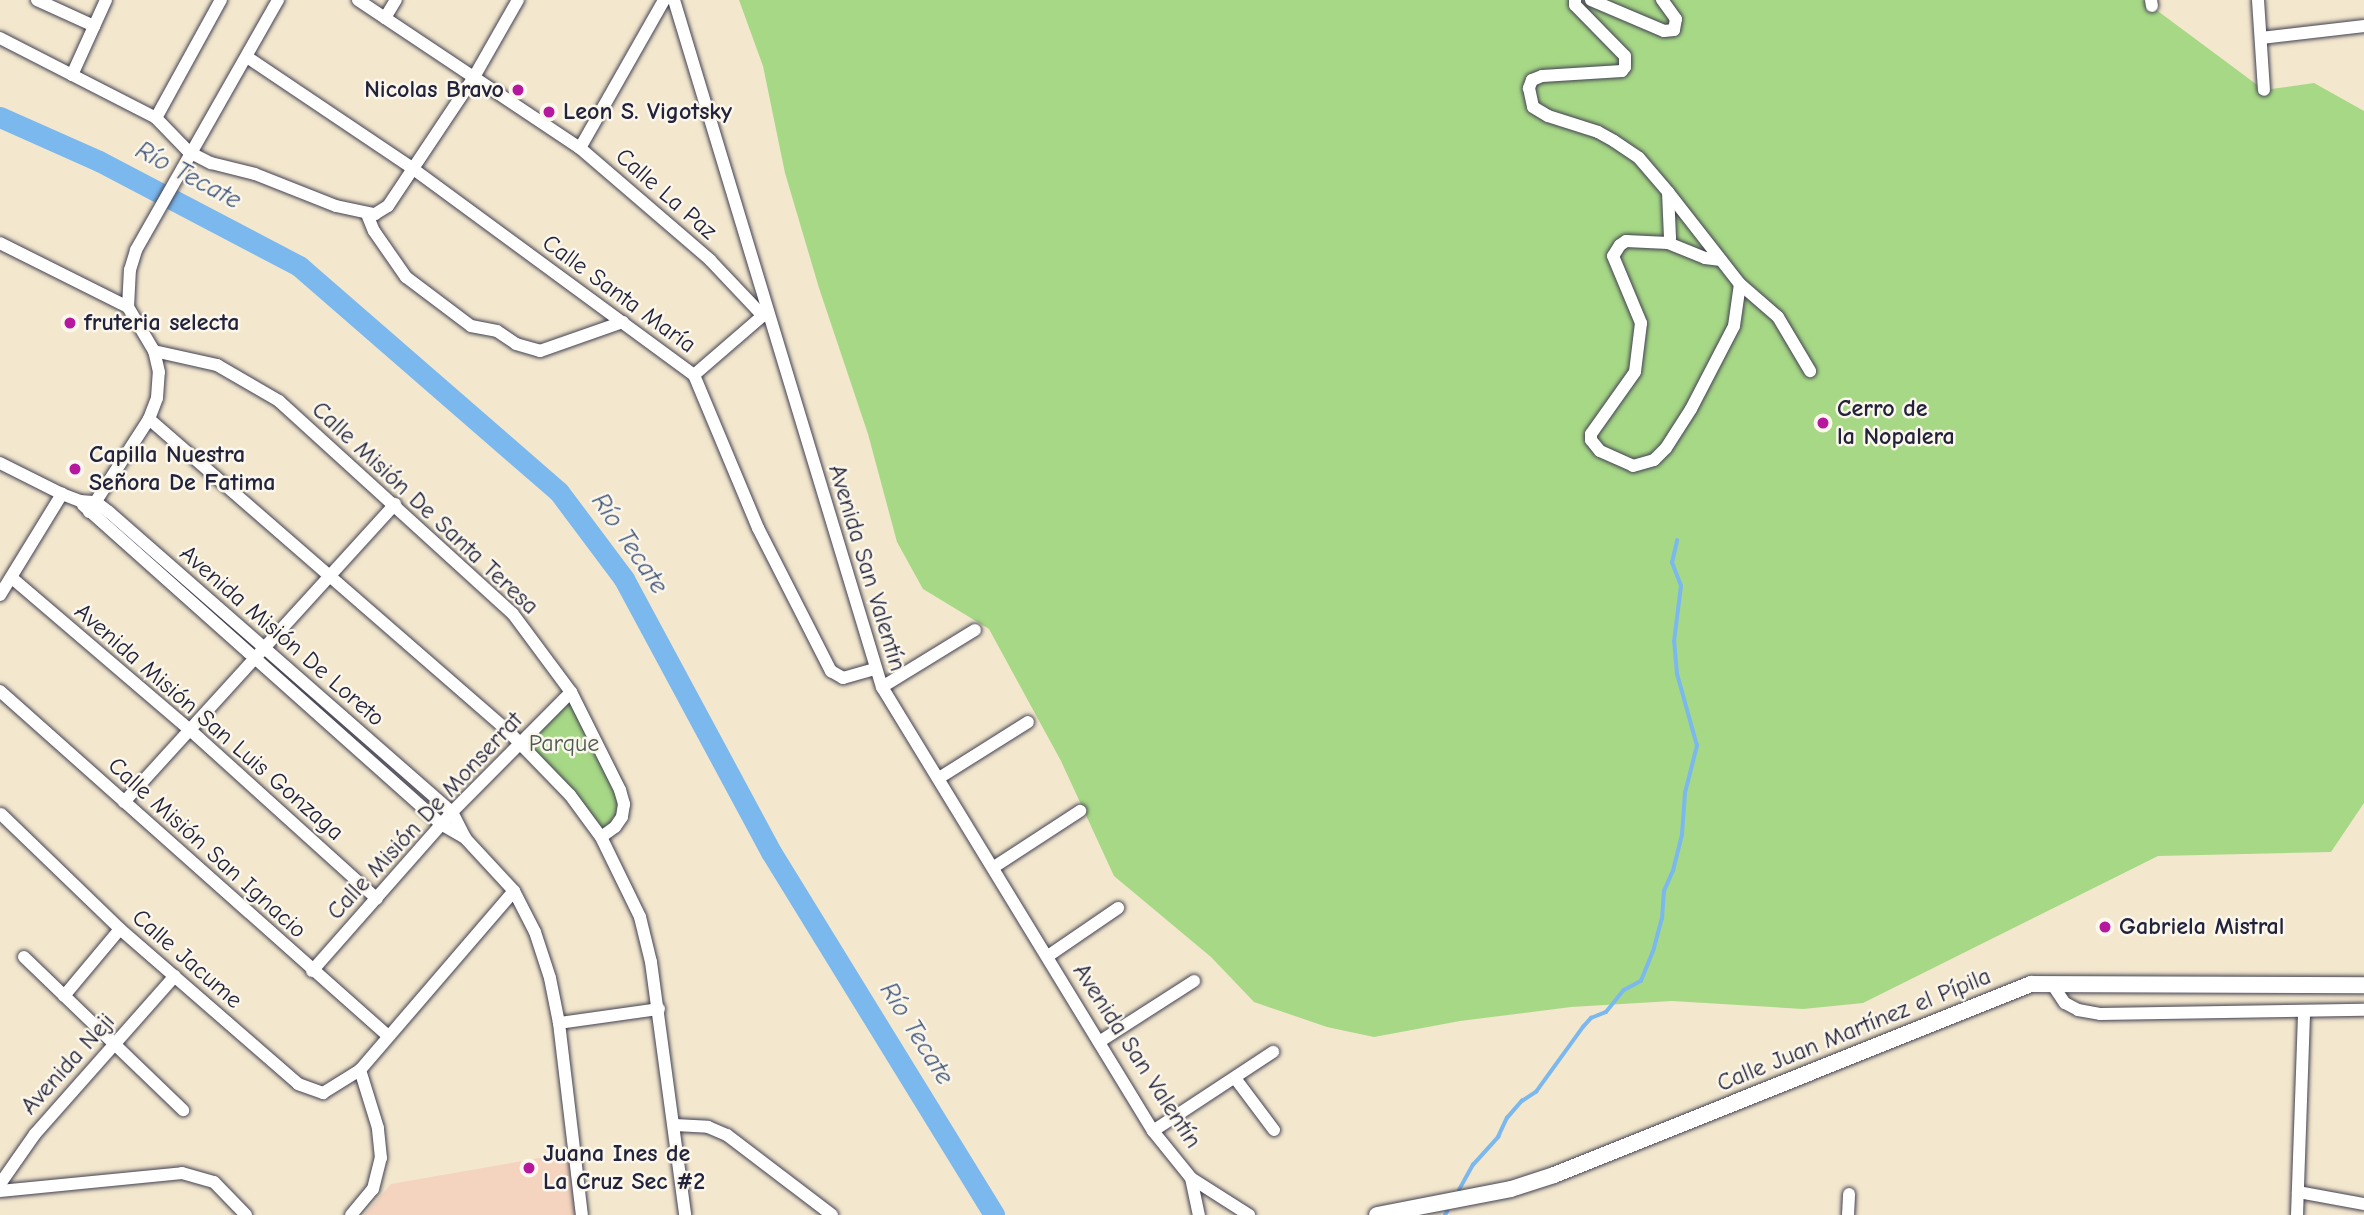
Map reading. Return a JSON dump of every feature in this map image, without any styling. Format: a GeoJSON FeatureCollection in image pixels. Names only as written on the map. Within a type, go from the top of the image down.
{"type":"FeatureCollection","features":[{"type":"Feature","properties":{"kind":"main road","name":"Calle Juan Martínez el Pípila"},"geometry":{"type":"LineString","coordinates":[[1377,1215],[1511,1189],[1554,1175],[2031,985],[2364,985]]}},
{"type":"Feature","properties":{"kind":"street"},"geometry":{"type":"LineString","coordinates":[[37,0],[94,26]]}},
{"type":"Feature","properties":{"kind":"street"},"geometry":{"type":"LineString","coordinates":[[72,75],[106,0]]}},
{"type":"Feature","properties":{"kind":"street"},"geometry":{"type":"LineString","coordinates":[[156,118],[221,0]]}},
{"type":"Feature","properties":{"kind":"street"},"geometry":{"type":"LineString","coordinates":[[128,307],[130,270],[136,250],[189,152],[278,0]]}},
{"type":"Feature","properties":{"kind":"street","name":"Calle La Paz"},"geometry":{"type":"LineString","coordinates":[[358,0],[580,148],[710,260],[765,314]]}},
{"type":"Feature","properties":{"kind":"street"},"geometry":{"type":"LineString","coordinates":[[385,18],[396,0]]}},
{"type":"Feature","properties":{"kind":"street"},"geometry":{"type":"LineString","coordinates":[[0,38],[156,118],[189,152],[212,163],[255,174],[336,206],[367,214],[384,211],[474,77],[519,0]]}},
{"type":"Feature","properties":{"kind":"street"},"geometry":{"type":"LineString","coordinates":[[580,148],[664,0]]}},
{"type":"Feature","properties":{"kind":"street","name":"Avenida San Valentín"},"geometry":{"type":"LineString","coordinates":[[674,0],[765,314],[882,687],[1153,1130],[1191,1178],[1249,1215]]}},
{"type":"Feature","properties":{"kind":"street"},"geometry":{"type":"LineString","coordinates":[[1575,0],[1575,5],[1625,55],[1624,69],[1532,80],[1529,88],[1533,107],[1548,116],[1598,132],[1639,159],[1740,284],[1778,317],[1810,371]]}},
{"type":"Feature","properties":{"kind":"street"},"geometry":{"type":"LineString","coordinates":[[1591,0],[1664,31],[1674,30],[1676,19],[1662,0]]}},
{"type":"Feature","properties":{"kind":"street"},"geometry":{"type":"LineString","coordinates":[[2259,0],[2264,90]]}},
{"type":"Feature","properties":{"kind":"street"},"geometry":{"type":"LineString","coordinates":[[2261,38],[2364,26]]}},
{"type":"Feature","properties":{"kind":"street","name":"Calle Santa María"},"geometry":{"type":"LineString","coordinates":[[247,57],[412,169],[694,374],[758,528],[831,671],[843,678],[875,669]]}},
{"type":"Feature","properties":{"kind":"street"},"geometry":{"type":"LineString","coordinates":[[1668,192],[1668,243]]}},
{"type":"Feature","properties":{"kind":"street"},"geometry":{"type":"LineString","coordinates":[[367,214],[374,231],[406,277],[471,326],[497,331],[516,344],[540,351],[623,322]]}},
{"type":"Feature","properties":{"kind":"street"},"geometry":{"type":"LineString","coordinates":[[1721,260],[1705,258],[1668,243],[1626,241],[1613,256],[1641,323],[1635,372],[1591,434],[1591,440],[1600,451],[1633,466],[1654,460],[1666,449],[1691,410],[1734,326],[1740,284]]}},
{"type":"Feature","properties":{"kind":"street"},"geometry":{"type":"LineString","coordinates":[[0,243],[128,307],[154,351],[159,384],[149,419],[88,505]]}},
{"type":"Feature","properties":{"kind":"street"},"geometry":{"type":"LineString","coordinates":[[694,374],[765,314]]}},
{"type":"Feature","properties":{"kind":"street","name":"Calle Misión De Santa Teresa"},"geometry":{"type":"LineString","coordinates":[[154,351],[217,365],[279,401],[513,614],[571,692],[624,804],[622,817],[615,827],[601,837]]}},
{"type":"Feature","properties":{"kind":"street"},"geometry":{"type":"LineString","coordinates":[[149,419],[518,743],[570,795],[601,837],[640,917],[659,1009],[685,1215]]}},
{"type":"Feature","properties":{"kind":"street","name":"Avenida Misión De Loreto"},"geometry":{"type":"LineString","coordinates":[[1,462],[88,505],[257,653],[441,824],[465,838]]}},
{"type":"Feature","properties":{"kind":"street"},"geometry":{"type":"LineString","coordinates":[[0,595],[62,494]]}},
{"type":"Feature","properties":{"kind":"street"},"geometry":{"type":"LineString","coordinates":[[124,802],[395,504]]}},
{"type":"Feature","properties":{"kind":"street","name":"Avenida Misión San Luis Gonzaga"},"geometry":{"type":"LineString","coordinates":[[12,578],[189,729],[377,899]]}},
{"type":"Feature","properties":{"kind":"street"},"geometry":{"type":"LineString","coordinates":[[882,687],[975,629]]}},
{"type":"Feature","properties":{"kind":"street","name":"Avenida Misión De Loreto"},"geometry":{"type":"LineString","coordinates":[[257,653],[452,811]]}},
{"type":"Feature","properties":{"kind":"street","name":"Calle Misión San Ignacio"},"geometry":{"type":"LineString","coordinates":[[0,691],[388,1036]]}},
{"type":"Feature","properties":{"kind":"street","name":"Calle Misión De Monserrat"},"geometry":{"type":"LineString","coordinates":[[312,971],[452,811],[571,692]]}},
{"type":"Feature","properties":{"kind":"street"},"geometry":{"type":"LineString","coordinates":[[940,778],[1028,722]]}},
{"type":"Feature","properties":{"kind":"street"},"geometry":{"type":"LineString","coordinates":[[452,811],[465,838],[514,891],[535,932],[550,978],[559,1023],[582,1215]]}},
{"type":"Feature","properties":{"kind":"street"},"geometry":{"type":"LineString","coordinates":[[994,867],[1080,811]]}},
{"type":"Feature","properties":{"kind":"street","name":"Calle Jacume"},"geometry":{"type":"LineString","coordinates":[[2,814],[120,929],[299,1084],[323,1093],[360,1070]]}},
{"type":"Feature","properties":{"kind":"street"},"geometry":{"type":"LineString","coordinates":[[351,1215],[373,1189],[381,1158],[378,1128],[360,1070],[514,891]]}},
{"type":"Feature","properties":{"kind":"street"},"geometry":{"type":"LineString","coordinates":[[1048,956],[1118,908]]}},
{"type":"Feature","properties":{"kind":"street"},"geometry":{"type":"LineString","coordinates":[[64,996],[120,929]]}},
{"type":"Feature","properties":{"kind":"street"},"geometry":{"type":"LineString","coordinates":[[24,957],[183,1110]]}},
{"type":"Feature","properties":{"kind":"street","name":"Avenida Neji"},"geometry":{"type":"LineString","coordinates":[[0,1184],[34,1134],[175,976]]}},
{"type":"Feature","properties":{"kind":"street"},"geometry":{"type":"LineString","coordinates":[[1099,1042],[1194,981]]}},
{"type":"Feature","properties":{"kind":"street"},"geometry":{"type":"LineString","coordinates":[[2052,984],[2065,1003],[2078,1010],[2100,1014],[2364,1010]]}},
{"type":"Feature","properties":{"kind":"street"},"geometry":{"type":"LineString","coordinates":[[559,1023],[659,1009]]}},
{"type":"Feature","properties":{"kind":"street"},"geometry":{"type":"LineString","coordinates":[[2297,1215],[2304,1011]]}},
{"type":"Feature","properties":{"kind":"street"},"geometry":{"type":"LineString","coordinates":[[1153,1130],[1273,1052]]}},
{"type":"Feature","properties":{"kind":"street"},"geometry":{"type":"LineString","coordinates":[[1235,1078],[1274,1130]]}},
{"type":"Feature","properties":{"kind":"street"},"geometry":{"type":"LineString","coordinates":[[675,1125],[708,1126],[727,1135],[832,1215]]}},
{"type":"Feature","properties":{"kind":"street"},"geometry":{"type":"LineString","coordinates":[[0,1191],[182,1173],[214,1182],[246,1215]]}},
{"type":"Feature","properties":{"kind":"street"},"geometry":{"type":"LineString","coordinates":[[1191,1178],[1199,1215]]}},
{"type":"Feature","properties":{"kind":"street"},"geometry":{"type":"LineString","coordinates":[[2298,1192],[2364,1204]]}},
{"type":"Feature","properties":{"kind":"street"},"geometry":{"type":"LineString","coordinates":[[1848,1215],[1849,1194]]}},
{"type":"Feature","properties":{"kind":"shaded area","name":"Juana Ines de La Cruz Sec #2"},"geometry":{"type":"Polygon","coordinates":[[[574,1152],[583,1215],[364,1215],[391,1184],[574,1152]]]}},
{"type":"Feature","properties":{"kind":"green space"},"geometry":{"type":"Polygon","coordinates":[[[739,0],[2143,0],[2264,90],[2314,83],[2364,111],[2364,803],[2331,852],[2158,856],[1863,1003],[1803,1009],[1672,1001],[1571,1007],[1460,1021],[1374,1037],[1327,1027],[1254,1002],[1211,957],[1114,876],[1061,761],[989,629],[923,589],[897,542],[868,434],[819,288],[785,173],[763,66],[739,0]]]}},
{"type":"Feature","properties":{"kind":"green space","name":"Parque"},"geometry":{"type":"Polygon","coordinates":[[[569,690],[622,778],[629,817],[599,832],[520,742],[569,690]]]}},
{"type":"Feature","properties":{"kind":"waterway","name":"Río Tecate"},"geometry":{"type":"LineString","coordinates":[[0,117],[99,161],[299,266],[559,492],[624,579],[771,852],[994,1215]]}},
{"type":"Feature","properties":{"kind":"waterway"},"geometry":{"type":"LineString","coordinates":[[1459,1190],[1473,1165],[1498,1137],[1507,1118],[1522,1101],[1536,1092],[1583,1027],[1591,1018],[1606,1012],[1624,990],[1641,981],[1654,948],[1662,919],[1664,891],[1673,871],[1682,834],[1685,793],[1697,746],[1677,674],[1674,642],[1681,586],[1672,563],[1677,541]]}},
{"type":"Feature","properties":{"kind":"place","name":"Nicolas Bravo"},"geometry":{"type":"Point","coordinates":[518,90]}},
{"type":"Feature","properties":{"kind":"place","name":"Leon S. Vigotsky"},"geometry":{"type":"Point","coordinates":[549,112]}},
{"type":"Feature","properties":{"kind":"place","name":"fruteria selecta"},"geometry":{"type":"Point","coordinates":[70,323]}},
{"type":"Feature","properties":{"kind":"place","name":"Cerro de la Nopalera"},"geometry":{"type":"Point","coordinates":[1823,423]}},
{"type":"Feature","properties":{"kind":"place","name":"Capilla Nuestra Señora De Fatima"},"geometry":{"type":"Point","coordinates":[75,469]}},
{"type":"Feature","properties":{"kind":"place","name":"Gabriela Mistral"},"geometry":{"type":"Point","coordinates":[2105,927]}},
{"type":"Feature","properties":{"kind":"place","name":"Juana Ines de La Cruz Sec #2"},"geometry":{"type":"Point","coordinates":[529,1168]}}]}
